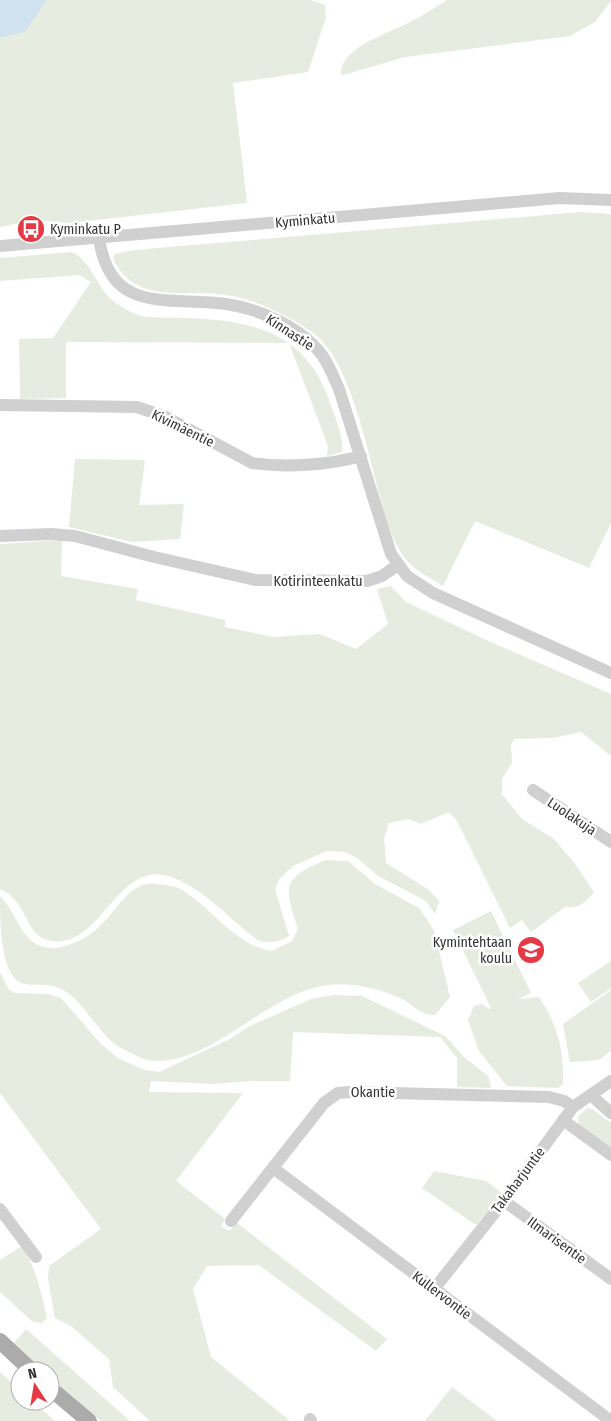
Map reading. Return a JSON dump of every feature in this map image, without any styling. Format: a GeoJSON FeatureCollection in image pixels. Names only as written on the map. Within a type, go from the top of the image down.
{"type":"FeatureCollection","features":[{"type":"Feature","properties":{"kind":"main road"},"geometry":{"type":"LineString","coordinates":[[0,1341],[21,1361]]}},
{"type":"Feature","properties":{"kind":"main road"},"geometry":{"type":"LineString","coordinates":[[60,1396],[89,1421]]}},
{"type":"Feature","properties":{"kind":"street","name":"Kyminkatu"},"geometry":{"type":"LineString","coordinates":[[0,246],[560,198],[611,200]]}},
{"type":"Feature","properties":{"kind":"street","name":"Kinnastie"},"geometry":{"type":"LineString","coordinates":[[98,238],[107,268],[120,285],[129,292],[146,299],[170,302],[213,303],[247,308],[265,315],[299,335],[318,350],[331,370],[361,456],[383,533],[398,565]]}},
{"type":"Feature","properties":{"kind":"street","name":"Kivimäentie"},"geometry":{"type":"LineString","coordinates":[[0,405],[137,407],[166,417],[252,463],[266,465],[342,462],[361,456]]}},
{"type":"Feature","properties":{"kind":"street","name":"Kotirinteenkatu"},"geometry":{"type":"LineString","coordinates":[[0,536],[51,534],[75,536],[163,559],[268,581],[367,581],[382,576],[398,565]]}},
{"type":"Feature","properties":{"kind":"street"},"geometry":{"type":"LineString","coordinates":[[398,565],[407,576],[433,593],[611,673]]}},
{"type":"Feature","properties":{"kind":"street","name":"Luolakuja"},"geometry":{"type":"LineString","coordinates":[[533,790],[611,842]]}},
{"type":"Feature","properties":{"kind":"street","name":"Takaharjuntie"},"geometry":{"type":"LineString","coordinates":[[434,1289],[504,1200],[573,1107],[611,1081]]}},
{"type":"Feature","properties":{"kind":"street","name":"Okantie"},"geometry":{"type":"LineString","coordinates":[[231,1221],[324,1103],[338,1093],[510,1094],[549,1097],[564,1101],[573,1107]]}},
{"type":"Feature","properties":{"kind":"street"},"geometry":{"type":"LineString","coordinates":[[592,1095],[611,1113]]}},
{"type":"Feature","properties":{"kind":"street"},"geometry":{"type":"LineString","coordinates":[[563,1120],[611,1155]]}},
{"type":"Feature","properties":{"kind":"street","name":"Kullervontie"},"geometry":{"type":"LineString","coordinates":[[273,1168],[611,1421]]}},
{"type":"Feature","properties":{"kind":"street","name":"Ilmarisentie"},"geometry":{"type":"LineString","coordinates":[[504,1200],[611,1278]]}},
{"type":"Feature","properties":{"kind":"street"},"geometry":{"type":"LineString","coordinates":[[0,1209],[36,1257]]}},
{"type":"Feature","properties":{"kind":"shaded area"},"geometry":{"type":"Polygon","coordinates":[[[47,0],[310,0],[325,5],[326,17],[308,72],[233,83],[247,203],[70,223],[34,220],[0,227],[0,38],[25,32],[47,0]]]}},
{"type":"Feature","properties":{"kind":"shaded area"},"geometry":{"type":"Polygon","coordinates":[[[447,0],[611,1],[595,22],[570,36],[405,57],[341,74],[348,56],[357,49],[379,36],[415,20],[447,0]]]}},
{"type":"Feature","properties":{"kind":"shaded area"},"geometry":{"type":"Polygon","coordinates":[[[581,212],[611,214],[611,523],[589,568],[475,521],[443,586],[409,563],[394,539],[384,511],[364,434],[349,390],[341,370],[320,339],[291,319],[242,298],[215,294],[150,290],[136,284],[123,274],[113,259],[115,254],[134,250],[581,212]]]}},
{"type":"Feature","properties":{"kind":"shaded area"},"geometry":{"type":"Polygon","coordinates":[[[71,252],[84,261],[112,300],[137,315],[230,322],[251,326],[271,333],[288,343],[66,342],[66,398],[20,399],[19,339],[53,338],[91,282],[79,275],[0,281],[0,258],[71,252]]]}},
{"type":"Feature","properties":{"kind":"shaded area"},"geometry":{"type":"Polygon","coordinates":[[[289,344],[304,357],[317,374],[338,424],[342,452],[327,456],[328,446],[289,344]]]}},
{"type":"Feature","properties":{"kind":"shaded area"},"geometry":{"type":"Polygon","coordinates":[[[75,459],[145,460],[139,505],[184,504],[180,539],[132,542],[69,527],[75,459]]]}},
{"type":"Feature","properties":{"kind":"shaded area"},"geometry":{"type":"Polygon","coordinates":[[[62,540],[61,576],[138,589],[136,600],[225,620],[225,627],[273,637],[320,634],[356,649],[388,624],[377,589],[391,586],[406,602],[484,639],[611,694],[611,756],[581,732],[553,738],[514,739],[511,745],[512,763],[502,779],[502,794],[522,819],[554,839],[575,864],[594,892],[581,904],[574,907],[565,907],[531,932],[522,920],[510,928],[457,821],[449,812],[421,824],[408,819],[389,823],[384,838],[386,863],[429,890],[439,901],[435,914],[426,901],[378,876],[357,858],[345,852],[327,851],[293,866],[280,878],[275,889],[289,936],[278,941],[259,941],[208,898],[174,878],[154,874],[137,880],[123,891],[82,933],[66,940],[47,940],[40,937],[34,931],[16,901],[0,889],[0,544],[62,540]]]}},
{"type":"Feature","properties":{"kind":"shaded area"},"geometry":{"type":"Polygon","coordinates":[[[325,860],[348,861],[375,884],[419,908],[434,930],[450,997],[435,1015],[426,1014],[402,999],[376,989],[356,985],[328,985],[306,990],[284,1000],[199,1051],[178,1058],[152,1061],[121,1048],[113,1042],[80,1004],[65,991],[54,986],[21,983],[14,978],[5,958],[1,931],[0,896],[9,907],[23,932],[33,942],[43,947],[58,948],[74,943],[90,934],[104,922],[133,890],[148,884],[167,885],[180,889],[236,935],[259,948],[272,951],[292,941],[298,929],[289,894],[293,879],[300,873],[325,860]]]}},
{"type":"Feature","properties":{"kind":"shaded area"},"geometry":{"type":"Polygon","coordinates":[[[491,911],[531,993],[518,999],[539,997],[546,1007],[555,1028],[561,1049],[563,1072],[563,1084],[558,1088],[507,1086],[479,1051],[468,1020],[474,1006],[482,1004],[489,1009],[491,1008],[453,930],[491,911]]]}},
{"type":"Feature","properties":{"kind":"shaded area"},"geometry":{"type":"Polygon","coordinates":[[[611,961],[611,988],[591,1002],[578,983],[611,961]]]}},
{"type":"Feature","properties":{"kind":"shaded area"},"geometry":{"type":"Polygon","coordinates":[[[0,972],[9,990],[15,993],[48,994],[61,998],[101,1044],[118,1058],[144,1070],[159,1072],[228,1040],[250,1026],[311,999],[333,995],[362,996],[445,1036],[465,1058],[489,1077],[491,1088],[457,1087],[457,1058],[440,1037],[293,1032],[290,1081],[211,1084],[151,1081],[149,1092],[243,1093],[176,1181],[225,1219],[221,1226],[229,1231],[237,1223],[387,1339],[376,1351],[259,1265],[207,1266],[193,1289],[211,1357],[290,1421],[150,1421],[113,1387],[109,1359],[71,1326],[55,1318],[48,1279],[49,1266],[101,1229],[0,1093],[0,972]]]}},
{"type":"Feature","properties":{"kind":"shaded area"},"geometry":{"type":"Polygon","coordinates":[[[611,990],[611,1051],[599,1060],[570,1062],[563,1024],[611,990]]]}},
{"type":"Feature","properties":{"kind":"shaded area"},"geometry":{"type":"Polygon","coordinates":[[[587,1108],[592,1109],[611,1123],[611,1149],[579,1126],[578,1117],[587,1108]]]}},
{"type":"Feature","properties":{"kind":"shaded area"},"geometry":{"type":"Polygon","coordinates":[[[434,1171],[486,1181],[503,1194],[476,1225],[422,1188],[434,1171]]]}},
{"type":"Feature","properties":{"kind":"shaded area"},"geometry":{"type":"Polygon","coordinates":[[[22,1246],[31,1263],[40,1290],[47,1318],[42,1323],[33,1322],[0,1292],[0,1260],[22,1246]]]}},
{"type":"Feature","properties":{"kind":"shaded area"},"geometry":{"type":"Polygon","coordinates":[[[26,1329],[130,1421],[101,1421],[60,1386],[60,1361],[31,1361],[12,1345],[26,1329]]]}},
{"type":"Feature","properties":{"kind":"shaded area"},"geometry":{"type":"Polygon","coordinates":[[[0,1372],[10,1381],[10,1411],[44,1411],[55,1421],[0,1421],[0,1372]]]}},
{"type":"Feature","properties":{"kind":"shaded area"},"geometry":{"type":"Polygon","coordinates":[[[452,1387],[497,1421],[425,1421],[452,1387]]]}},
{"type":"Feature","properties":{"kind":"water"},"geometry":{"type":"Polygon","coordinates":[[[0,0],[47,0],[25,32],[0,38],[0,0]]]}},
{"type":"Feature","properties":{"kind":"place","name":"Kyminkatu P"},"geometry":{"type":"Point","coordinates":[31,229]}},
{"type":"Feature","properties":{"kind":"place","name":"Kymintehtaan koulu"},"geometry":{"type":"Point","coordinates":[531,950]}}]}
